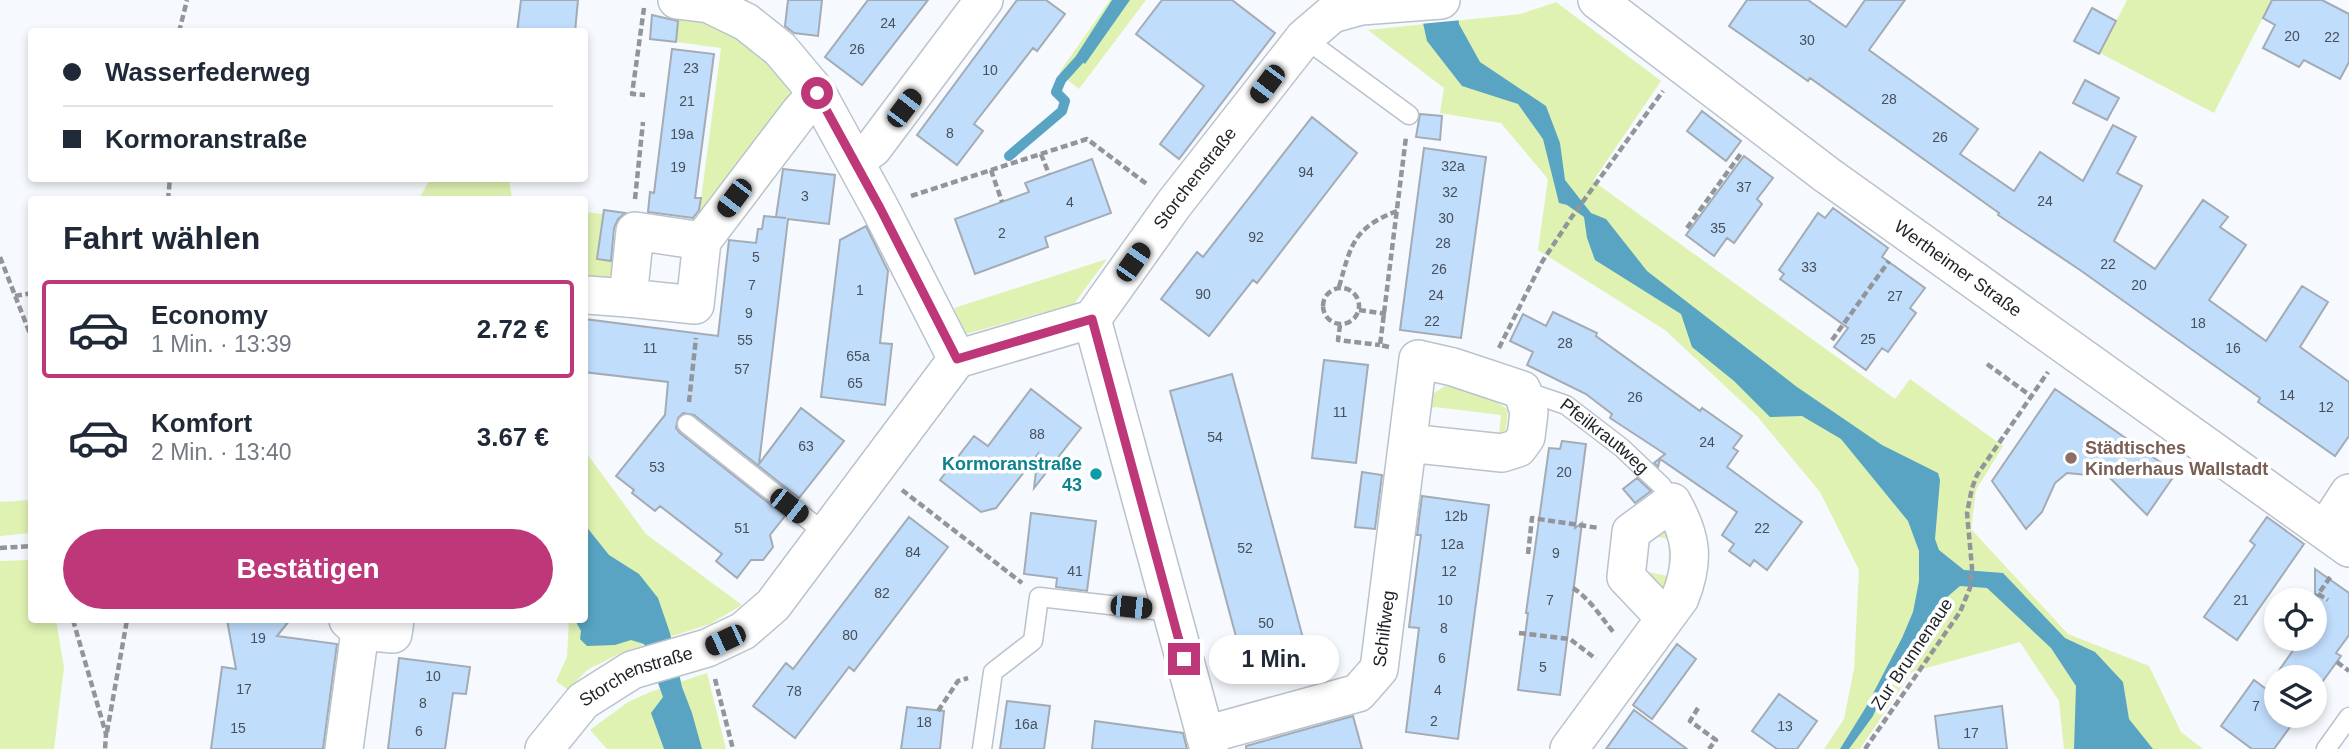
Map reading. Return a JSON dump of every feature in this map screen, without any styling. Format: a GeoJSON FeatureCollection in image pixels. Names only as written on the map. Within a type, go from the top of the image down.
{"type":"FeatureCollection","features":[{"type":"Feature","properties":{"kind":"street","name":"Wertheimer Straße"},"geometry":{"type":"LineString","coordinates":[[1597,0],[1827,175],[2337,539],[2349,492]]}},
{"type":"Feature","properties":{"kind":"street"},"geometry":{"type":"LineString","coordinates":[[698,1],[746,22],[780,49],[817,93],[880,208],[957,359],[1092,319],[1207,742]]}},
{"type":"Feature","properties":{"kind":"street","name":"Storchenstraße"},"geometry":{"type":"LineString","coordinates":[[1092,319],[1174,204],[1304,38],[1332,14],[1361,6],[1428,1]]}},
{"type":"Feature","properties":{"kind":"street"},"geometry":{"type":"LineString","coordinates":[[855,161],[873,148],[978,2]]}},
{"type":"Feature","properties":{"kind":"street"},"geometry":{"type":"LineString","coordinates":[[588,295],[695,305],[702,241],[817,93]]}},
{"type":"Feature","properties":{"kind":"street"},"geometry":{"type":"LineString","coordinates":[[628,298],[635,231],[702,241]]}},
{"type":"Feature","properties":{"kind":"street","name":"Storchenstraße"},"geometry":{"type":"LineString","coordinates":[[544,749],[583,701],[632,670],[700,650],[743,632],[773,605],[957,359]]}},
{"type":"Feature","properties":{"kind":"street"},"geometry":{"type":"LineString","coordinates":[[1408,443],[1502,453],[1518,448],[1526,437],[1529,412],[1522,390],[1418,359]]}},
{"type":"Feature","properties":{"kind":"street","name":"Schilfweg"},"geometry":{"type":"LineString","coordinates":[[1207,742],[1358,693],[1378,668],[1418,359]]}},
{"type":"Feature","properties":{"kind":"street"},"geometry":{"type":"LineString","coordinates":[[1665,618],[1626,578],[1631,532],[1672,502]]}},
{"type":"Feature","properties":{"kind":"street","name":"Pfeilkrautweg"},"geometry":{"type":"LineString","coordinates":[[1569,749],[1680,598],[1691,559],[1689,537],[1672,502]]}},
{"type":"Feature","properties":{"kind":"street"},"geometry":{"type":"LineString","coordinates":[[344,749],[354,625],[393,634],[395,623]]}},
{"type":"Feature","properties":{"kind":"lane"},"geometry":{"type":"LineString","coordinates":[[1304,38],[1409,115]]}},
{"type":"Feature","properties":{"kind":"lane","name":"Pfeilkrautweg"},"geometry":{"type":"LineString","coordinates":[[1522,390],[1566,405],[1622,447],[1662,486],[1672,502]]}},
{"type":"Feature","properties":{"kind":"lane"},"geometry":{"type":"LineString","coordinates":[[687,424],[826,534]]}},
{"type":"Feature","properties":{"kind":"lane"},"geometry":{"type":"LineString","coordinates":[[982,749],[993,672],[1033,641],[1039,597],[1154,610],[1171,608]]}},
{"type":"Feature","properties":{"kind":"lane"},"geometry":{"type":"LineString","coordinates":[[2326,749],[2349,717]]}},
{"type":"Feature","properties":{"kind":"path"},"geometry":{"type":"LineString","coordinates":[[180,28],[187,0]]}},
{"type":"Feature","properties":{"kind":"path"},"geometry":{"type":"LineString","coordinates":[[645,0],[632,94],[645,95]]}},
{"type":"Feature","properties":{"kind":"path"},"geometry":{"type":"LineString","coordinates":[[1485,377],[1542,262],[1682,65]]}},
{"type":"Feature","properties":{"kind":"path"},"geometry":{"type":"LineString","coordinates":[[1380,345],[1409,115]]}},
{"type":"Feature","properties":{"kind":"path"},"geometry":{"type":"LineString","coordinates":[[635,231],[634,189],[643,122]]}},
{"type":"Feature","properties":{"kind":"path"},"geometry":{"type":"LineString","coordinates":[[880,208],[1087,139],[1174,204]]}},
{"type":"Feature","properties":{"kind":"path"},"geometry":{"type":"LineString","coordinates":[[1687,228],[1747,145]]}},
{"type":"Feature","properties":{"kind":"path"},"geometry":{"type":"LineString","coordinates":[[1041,154],[1049,174]]}},
{"type":"Feature","properties":{"kind":"path"},"geometry":{"type":"LineString","coordinates":[[991,170],[1002,202]]}},
{"type":"Feature","properties":{"kind":"path"},"geometry":{"type":"LineString","coordinates":[[1339,287],[1349,253],[1361,230],[1381,217],[1397,211]]}},
{"type":"Feature","properties":{"kind":"path"},"geometry":{"type":"LineString","coordinates":[[1832,340],[1895,253]]}},
{"type":"Feature","properties":{"kind":"path"},"geometry":{"type":"LineString","coordinates":[[0,257],[28,329]]}},
{"type":"Feature","properties":{"kind":"path"},"geometry":{"type":"LineString","coordinates":[[1339,287],[1350,290],[1358,298],[1359,310],[1352,321],[1340,325],[1327,319],[1322,306],[1327,293],[1339,287]]}},
{"type":"Feature","properties":{"kind":"path"},"geometry":{"type":"LineString","coordinates":[[15,296],[28,294]]}},
{"type":"Feature","properties":{"kind":"path"},"geometry":{"type":"LineString","coordinates":[[687,424],[699,318],[695,305]]}},
{"type":"Feature","properties":{"kind":"path"},"geometry":{"type":"LineString","coordinates":[[1359,310],[1385,314]]}},
{"type":"Feature","properties":{"kind":"path"},"geometry":{"type":"LineString","coordinates":[[1340,325],[1338,340],[1401,348],[1418,359]]}},
{"type":"Feature","properties":{"kind":"path","name":"Zur Brunnenaue"},"geometry":{"type":"LineString","coordinates":[[1865,749],[1960,612],[1970,588],[1972,568],[1967,513],[1977,475],[2066,347]]}},
{"type":"Feature","properties":{"kind":"path"},"geometry":{"type":"LineString","coordinates":[[1987,364],[2031,396]]}},
{"type":"Feature","properties":{"kind":"path"},"geometry":{"type":"LineString","coordinates":[[876,469],[1039,597]]}},
{"type":"Feature","properties":{"kind":"path"},"geometry":{"type":"LineString","coordinates":[[1528,554],[1532,518],[1631,532]]}},
{"type":"Feature","properties":{"kind":"path"},"geometry":{"type":"LineString","coordinates":[[0,548],[28,546]]}},
{"type":"Feature","properties":{"kind":"path"},"geometry":{"type":"LineString","coordinates":[[1573,588],[1588,598],[1591,606],[1618,638],[1630,666]]}},
{"type":"Feature","properties":{"kind":"path"},"geometry":{"type":"LineString","coordinates":[[74,623],[106,734]]}},
{"type":"Feature","properties":{"kind":"path"},"geometry":{"type":"LineString","coordinates":[[105,749],[126,623]]}},
{"type":"Feature","properties":{"kind":"path"},"geometry":{"type":"LineString","coordinates":[[1519,632],[1570,639],[1630,666]]}},
{"type":"Feature","properties":{"kind":"path"},"geometry":{"type":"LineString","coordinates":[[700,650],[733,749]]}},
{"type":"Feature","properties":{"kind":"path"},"geometry":{"type":"LineString","coordinates":[[2337,662],[2349,671]]}},
{"type":"Feature","properties":{"kind":"path"},"geometry":{"type":"LineString","coordinates":[[938,710],[958,681],[993,672]]}},
{"type":"Feature","properties":{"kind":"path"},"geometry":{"type":"LineString","coordinates":[[1698,708],[1690,721],[1716,740],[1709,749]]}},
{"type":"Feature","properties":{"kind":"green space"},"geometry":{"type":"Polygon","coordinates":[[[1110,0],[1146,0],[1079,89],[1059,73],[1110,0]]]}},
{"type":"Feature","properties":{"kind":"green space"},"geometry":{"type":"Polygon","coordinates":[[[2127,0],[2272,0],[2214,113],[2100,53],[2127,0]]]}},
{"type":"Feature","properties":{"kind":"green space"},"geometry":{"type":"Polygon","coordinates":[[[1556,2],[1661,81],[1593,181],[1895,399],[1910,379],[2003,446],[1976,490],[1971,529],[2068,634],[2149,666],[2181,732],[2203,749],[2064,749],[2059,701],[2020,642],[1912,672],[1860,749],[1824,749],[1844,719],[1854,669],[1859,570],[1820,492],[1757,416],[1665,330],[1538,250],[1548,179],[1501,123],[1440,113],[1444,88],[1368,30],[1521,14],[1556,2]]]}},
{"type":"Feature","properties":{"kind":"green space"},"geometry":{"type":"Polygon","coordinates":[[[678,18],[715,22],[783,74],[790,88],[789,103],[698,222],[721,48],[676,42],[678,18]]]}},
{"type":"Feature","properties":{"kind":"green space"},"geometry":{"type":"Polygon","coordinates":[[[428,182],[509,182],[512,196],[421,196],[428,182]]]}},
{"type":"Feature","properties":{"kind":"green space"},"geometry":{"type":"Polygon","coordinates":[[[588,212],[603,214],[597,259],[622,262],[618,285],[588,289],[588,212]]]}},
{"type":"Feature","properties":{"kind":"green space"},"geometry":{"type":"Polygon","coordinates":[[[1107,259],[1074,304],[966,334],[954,308],[1107,259]]]}},
{"type":"Feature","properties":{"kind":"green space"},"geometry":{"type":"Polygon","coordinates":[[[1445,386],[1478,394],[1508,410],[1506,430],[1499,435],[1501,415],[1435,407],[1421,414],[1423,400],[1445,386]]]}},
{"type":"Feature","properties":{"kind":"green space"},"geometry":{"type":"Polygon","coordinates":[[[588,455],[646,534],[742,605],[710,624],[623,652],[587,670],[568,690],[556,681],[567,657],[569,623],[588,623],[588,455]]]}},
{"type":"Feature","properties":{"kind":"green space"},"geometry":{"type":"Polygon","coordinates":[[[28,500],[28,533],[0,536],[0,502],[28,500]]]}},
{"type":"Feature","properties":{"kind":"green space"},"geometry":{"type":"Polygon","coordinates":[[[1658,528],[1671,530],[1675,545],[1666,589],[1651,589],[1647,572],[1668,576],[1669,539],[1652,536],[1658,528]]]}},
{"type":"Feature","properties":{"kind":"green space"},"geometry":{"type":"Polygon","coordinates":[[[28,560],[28,623],[57,623],[64,667],[54,749],[0,749],[0,561],[28,560]]]}},
{"type":"Feature","properties":{"kind":"green space"},"geometry":{"type":"Polygon","coordinates":[[[707,673],[726,749],[607,749],[590,730],[628,702],[707,673]]]}},
{"type":"Feature","properties":{"kind":"water"},"geometry":{"type":"Polygon","coordinates":[[[1112,0],[1130,0],[1085,64],[1076,56],[1112,0]]]}},
{"type":"Feature","properties":{"kind":"water"},"geometry":{"type":"Polygon","coordinates":[[[1457,0],[1459,24],[1480,62],[1546,106],[1560,143],[1565,180],[1591,213],[1606,219],[1647,271],[1797,387],[1882,445],[1938,473],[1940,480],[1935,539],[1939,550],[1964,570],[2003,573],[2065,638],[2095,652],[2123,682],[2129,719],[2153,749],[2074,749],[2076,686],[2051,648],[1987,588],[1960,586],[1940,603],[1886,686],[1873,716],[1849,749],[1840,749],[1866,707],[1913,612],[1919,581],[1919,551],[1908,521],[1841,439],[1802,416],[1770,417],[1734,381],[1692,347],[1681,314],[1595,260],[1587,238],[1584,217],[1567,205],[1559,203],[1543,139],[1518,104],[1462,86],[1427,41],[1423,23],[1457,0]]]}},
{"type":"Feature","properties":{"kind":"water"},"geometry":{"type":"Polygon","coordinates":[[[588,529],[609,555],[639,574],[658,598],[702,749],[664,749],[651,713],[663,697],[644,644],[631,640],[615,645],[587,646],[580,639],[581,631],[577,623],[588,623],[588,529]]]}},
{"type":"Feature","properties":{"kind":"pier"},"geometry":{"type":"Polygon","coordinates":[[[1418,0],[1461,0],[1462,20],[1420,24],[1418,0]]]}},
{"type":"Feature","properties":{"kind":"building"},"geometry":{"type":"Polygon","coordinates":[[[521,0],[578,0],[575,28],[518,28],[521,0]]]}},
{"type":"Feature","properties":{"kind":"building"},"geometry":{"type":"Polygon","coordinates":[[[788,0],[822,0],[818,36],[794,33],[785,26],[788,0]]]}},
{"type":"Feature","properties":{"kind":"building"},"geometry":{"type":"Polygon","coordinates":[[[868,0],[928,0],[862,85],[825,57],[868,0]]]}},
{"type":"Feature","properties":{"kind":"building"},"geometry":{"type":"Polygon","coordinates":[[[1017,0],[1046,0],[1065,14],[1037,51],[1033,48],[974,124],[983,131],[957,165],[917,135],[1017,0]]]}},
{"type":"Feature","properties":{"kind":"building"},"geometry":{"type":"Polygon","coordinates":[[[1162,0],[1232,0],[1275,33],[1179,159],[1160,144],[1204,86],[1136,34],[1162,0]]]}},
{"type":"Feature","properties":{"kind":"building"},"geometry":{"type":"Polygon","coordinates":[[[1747,0],[1808,0],[1846,27],[1865,0],[1905,0],[1869,50],[1978,129],[1960,154],[2014,191],[2040,152],[2083,181],[2113,125],[2136,137],[2117,173],[2142,186],[2114,241],[2155,269],[2203,200],[2228,217],[2220,227],[2246,245],[2209,300],[2266,341],[2302,286],[2328,302],[2300,347],[2349,382],[2349,436],[2335,456],[2258,402],[2260,398],[1998,215],[1999,213],[1810,78],[1808,81],[1729,26],[1747,0]]]}},
{"type":"Feature","properties":{"kind":"building"},"geometry":{"type":"Polygon","coordinates":[[[2272,0],[2322,0],[2349,14],[2349,62],[2340,79],[2304,60],[2299,67],[2263,48],[2275,25],[2263,18],[2272,0]]]}},
{"type":"Feature","properties":{"kind":"building"},"geometry":{"type":"Polygon","coordinates":[[[2092,8],[2116,21],[2099,54],[2074,41],[2092,8]]]}},
{"type":"Feature","properties":{"kind":"building"},"geometry":{"type":"Polygon","coordinates":[[[652,15],[678,21],[676,42],[650,39],[652,15]]]}},
{"type":"Feature","properties":{"kind":"building"},"geometry":{"type":"Polygon","coordinates":[[[672,49],[714,54],[695,198],[701,198],[699,210],[693,218],[648,212],[650,192],[654,193],[672,49]]]}},
{"type":"Feature","properties":{"kind":"building"},"geometry":{"type":"Polygon","coordinates":[[[2085,80],[2119,98],[2107,120],[2073,103],[2085,80]]]}},
{"type":"Feature","properties":{"kind":"building"},"geometry":{"type":"Polygon","coordinates":[[[1702,111],[1741,141],[1726,161],[1687,131],[1702,111]]]}},
{"type":"Feature","properties":{"kind":"building"},"geometry":{"type":"Polygon","coordinates":[[[1420,114],[1442,116],[1440,140],[1416,137],[1420,114]]]}},
{"type":"Feature","properties":{"kind":"building"},"geometry":{"type":"Polygon","coordinates":[[[1312,117],[1357,153],[1257,283],[1253,280],[1209,336],[1161,299],[1197,252],[1203,257],[1312,117]]]}},
{"type":"Feature","properties":{"kind":"building"},"geometry":{"type":"Polygon","coordinates":[[[1424,148],[1486,157],[1461,338],[1400,330],[1424,148]]]}},
{"type":"Feature","properties":{"kind":"building"},"geometry":{"type":"Polygon","coordinates":[[[1744,156],[1773,178],[1757,199],[1762,204],[1734,243],[1727,238],[1714,256],[1686,235],[1744,156]]]}},
{"type":"Feature","properties":{"kind":"building"},"geometry":{"type":"Polygon","coordinates":[[[1092,159],[1111,213],[1045,237],[1048,247],[975,274],[955,219],[1029,192],[1025,183],[1092,159]]]}},
{"type":"Feature","properties":{"kind":"building"},"geometry":{"type":"Polygon","coordinates":[[[783,169],[835,175],[829,224],[788,219],[759,464],[801,408],[844,441],[799,498],[694,415],[683,413],[678,418],[676,428],[680,433],[785,516],[770,535],[773,547],[763,560],[751,560],[737,578],[716,561],[722,554],[660,506],[655,511],[616,476],[665,415],[668,382],[588,372],[588,320],[718,336],[729,240],[756,243],[764,216],[786,218],[776,217],[783,169]]]}},
{"type":"Feature","properties":{"kind":"building"},"geometry":{"type":"Polygon","coordinates":[[[1833,208],[1888,248],[1882,257],[1925,288],[1910,308],[1916,313],[1888,352],[1882,348],[1866,370],[1834,347],[1848,328],[1780,279],[1784,274],[1779,270],[1818,213],[1825,218],[1833,208]]]}},
{"type":"Feature","properties":{"kind":"building"},"geometry":{"type":"Polygon","coordinates":[[[604,210],[625,213],[614,228],[611,261],[597,259],[604,210]]]}},
{"type":"Feature","properties":{"kind":"building"},"geometry":{"type":"Polygon","coordinates":[[[866,226],[888,271],[880,343],[892,344],[885,405],[821,397],[840,240],[866,226]]]}},
{"type":"Feature","properties":{"kind":"building"},"geometry":{"type":"Polygon","coordinates":[[[1553,312],[1597,333],[1596,336],[1700,411],[1702,408],[1742,436],[1733,448],[1738,451],[1727,467],[1802,522],[1767,570],[1754,560],[1750,566],[1729,551],[1734,544],[1722,535],[1737,512],[1660,459],[1658,467],[1654,463],[1665,454],[1610,418],[1612,414],[1586,394],[1527,365],[1533,352],[1510,341],[1523,314],[1546,326],[1553,312]]]}},
{"type":"Feature","properties":{"kind":"building"},"geometry":{"type":"Polygon","coordinates":[[[1324,360],[1368,365],[1356,463],[1312,458],[1324,360]]]}},
{"type":"Feature","properties":{"kind":"building"},"geometry":{"type":"Polygon","coordinates":[[[1232,374],[1307,653],[1245,670],[1170,391],[1232,374]]]}},
{"type":"Feature","properties":{"kind":"building"},"geometry":{"type":"Polygon","coordinates":[[[1031,389],[1081,428],[1034,488],[1038,454],[996,508],[981,512],[940,480],[974,436],[988,446],[1031,389]]]}},
{"type":"Feature","properties":{"kind":"building"},"geometry":{"type":"Polygon","coordinates":[[[2055,389],[2176,473],[2147,515],[2109,477],[2067,473],[2055,483],[2042,512],[2026,529],[1992,481],[2055,389]]]}},
{"type":"Feature","properties":{"kind":"building"},"geometry":{"type":"Polygon","coordinates":[[[1562,441],[1586,444],[1575,528],[1582,523],[1560,695],[1518,690],[1549,448],[1560,449],[1562,441]]]}},
{"type":"Feature","properties":{"kind":"building"},"geometry":{"type":"Polygon","coordinates":[[[1362,472],[1382,475],[1375,529],[1355,527],[1362,472]]]}},
{"type":"Feature","properties":{"kind":"building"},"geometry":{"type":"Polygon","coordinates":[[[1637,478],[1651,491],[1635,503],[1623,489],[1637,478]]]}},
{"type":"Feature","properties":{"kind":"building"},"geometry":{"type":"Polygon","coordinates":[[[1422,496],[1489,505],[1458,739],[1406,732],[1419,628],[1409,627],[1421,535],[1417,535],[1422,496]]]}},
{"type":"Feature","properties":{"kind":"building"},"geometry":{"type":"Polygon","coordinates":[[[1031,513],[1096,521],[1087,591],[1056,587],[1057,578],[1024,574],[1031,513]]]}},
{"type":"Feature","properties":{"kind":"building"},"geometry":{"type":"Polygon","coordinates":[[[909,517],[948,547],[854,671],[849,667],[795,738],[753,706],[786,663],[793,669],[909,517]]]}},
{"type":"Feature","properties":{"kind":"building"},"geometry":{"type":"Polygon","coordinates":[[[2267,517],[2304,544],[2273,588],[2264,588],[2264,601],[2237,640],[2204,617],[2255,545],[2250,541],[2267,517]]]}},
{"type":"Feature","properties":{"kind":"building"},"geometry":{"type":"Polygon","coordinates":[[[2315,569],[2349,593],[2349,635],[2336,653],[2341,656],[2327,675],[2327,665],[2283,665],[2293,651],[2327,651],[2327,588],[2315,588],[2315,569]]]}},
{"type":"Feature","properties":{"kind":"building"},"geometry":{"type":"Polygon","coordinates":[[[228,623],[288,623],[277,636],[337,644],[323,749],[211,749],[222,667],[236,669],[228,623]]]}},
{"type":"Feature","properties":{"kind":"building"},"geometry":{"type":"Polygon","coordinates":[[[1677,644],[1696,659],[1652,719],[1633,705],[1677,644]]]}},
{"type":"Feature","properties":{"kind":"building"},"geometry":{"type":"Polygon","coordinates":[[[399,658],[470,667],[466,694],[453,693],[445,749],[388,749],[399,658]]]}},
{"type":"Feature","properties":{"kind":"building"},"geometry":{"type":"Polygon","coordinates":[[[2254,680],[2264,688],[2264,728],[2289,728],[2274,749],[2252,749],[2221,726],[2254,680]]]}},
{"type":"Feature","properties":{"kind":"building"},"geometry":{"type":"Polygon","coordinates":[[[1779,694],[1817,721],[1797,749],[1777,749],[1752,731],[1779,694]]]}},
{"type":"Feature","properties":{"kind":"building"},"geometry":{"type":"Polygon","coordinates":[[[1007,701],[1050,706],[1044,749],[1000,749],[1007,701]]]}},
{"type":"Feature","properties":{"kind":"building"},"geometry":{"type":"Polygon","coordinates":[[[2002,706],[2007,749],[1939,749],[1935,716],[2002,706]]]}},
{"type":"Feature","properties":{"kind":"building"},"geometry":{"type":"Polygon","coordinates":[[[907,707],[944,711],[940,749],[901,749],[907,707]]]}},
{"type":"Feature","properties":{"kind":"building"},"geometry":{"type":"Polygon","coordinates":[[[1634,710],[1687,749],[1606,749],[1634,710]]]}},
{"type":"Feature","properties":{"kind":"building"},"geometry":{"type":"Polygon","coordinates":[[[1353,716],[1362,749],[1246,749],[1246,746],[1353,716]]]}},
{"type":"Feature","properties":{"kind":"building"},"geometry":{"type":"Polygon","coordinates":[[[1095,721],[1183,733],[1187,749],[1092,749],[1095,721]]]}},
{"type":"Feature","properties":{"kind":"waterway"},"geometry":{"type":"LineString","coordinates":[[1009,156],[1062,111],[1065,101],[1056,92],[1061,80],[1080,59]]}},
{"type":"Feature","properties":{"kind":"place","name":"Städtisches Kinderhaus Wallstadt"},"geometry":{"type":"Point","coordinates":[2071,458]}},
{"type":"Feature","properties":{"kind":"place","name":"Kormoranstraße 43"},"geometry":{"type":"Point","coordinates":[1096,474]}},
{"type":"Feature","properties":{"kind":"route"},"geometry":{"type":"LineString","coordinates":[[817,93],[880,208],[957,359],[1092,319],[1184,659]]}}]}
